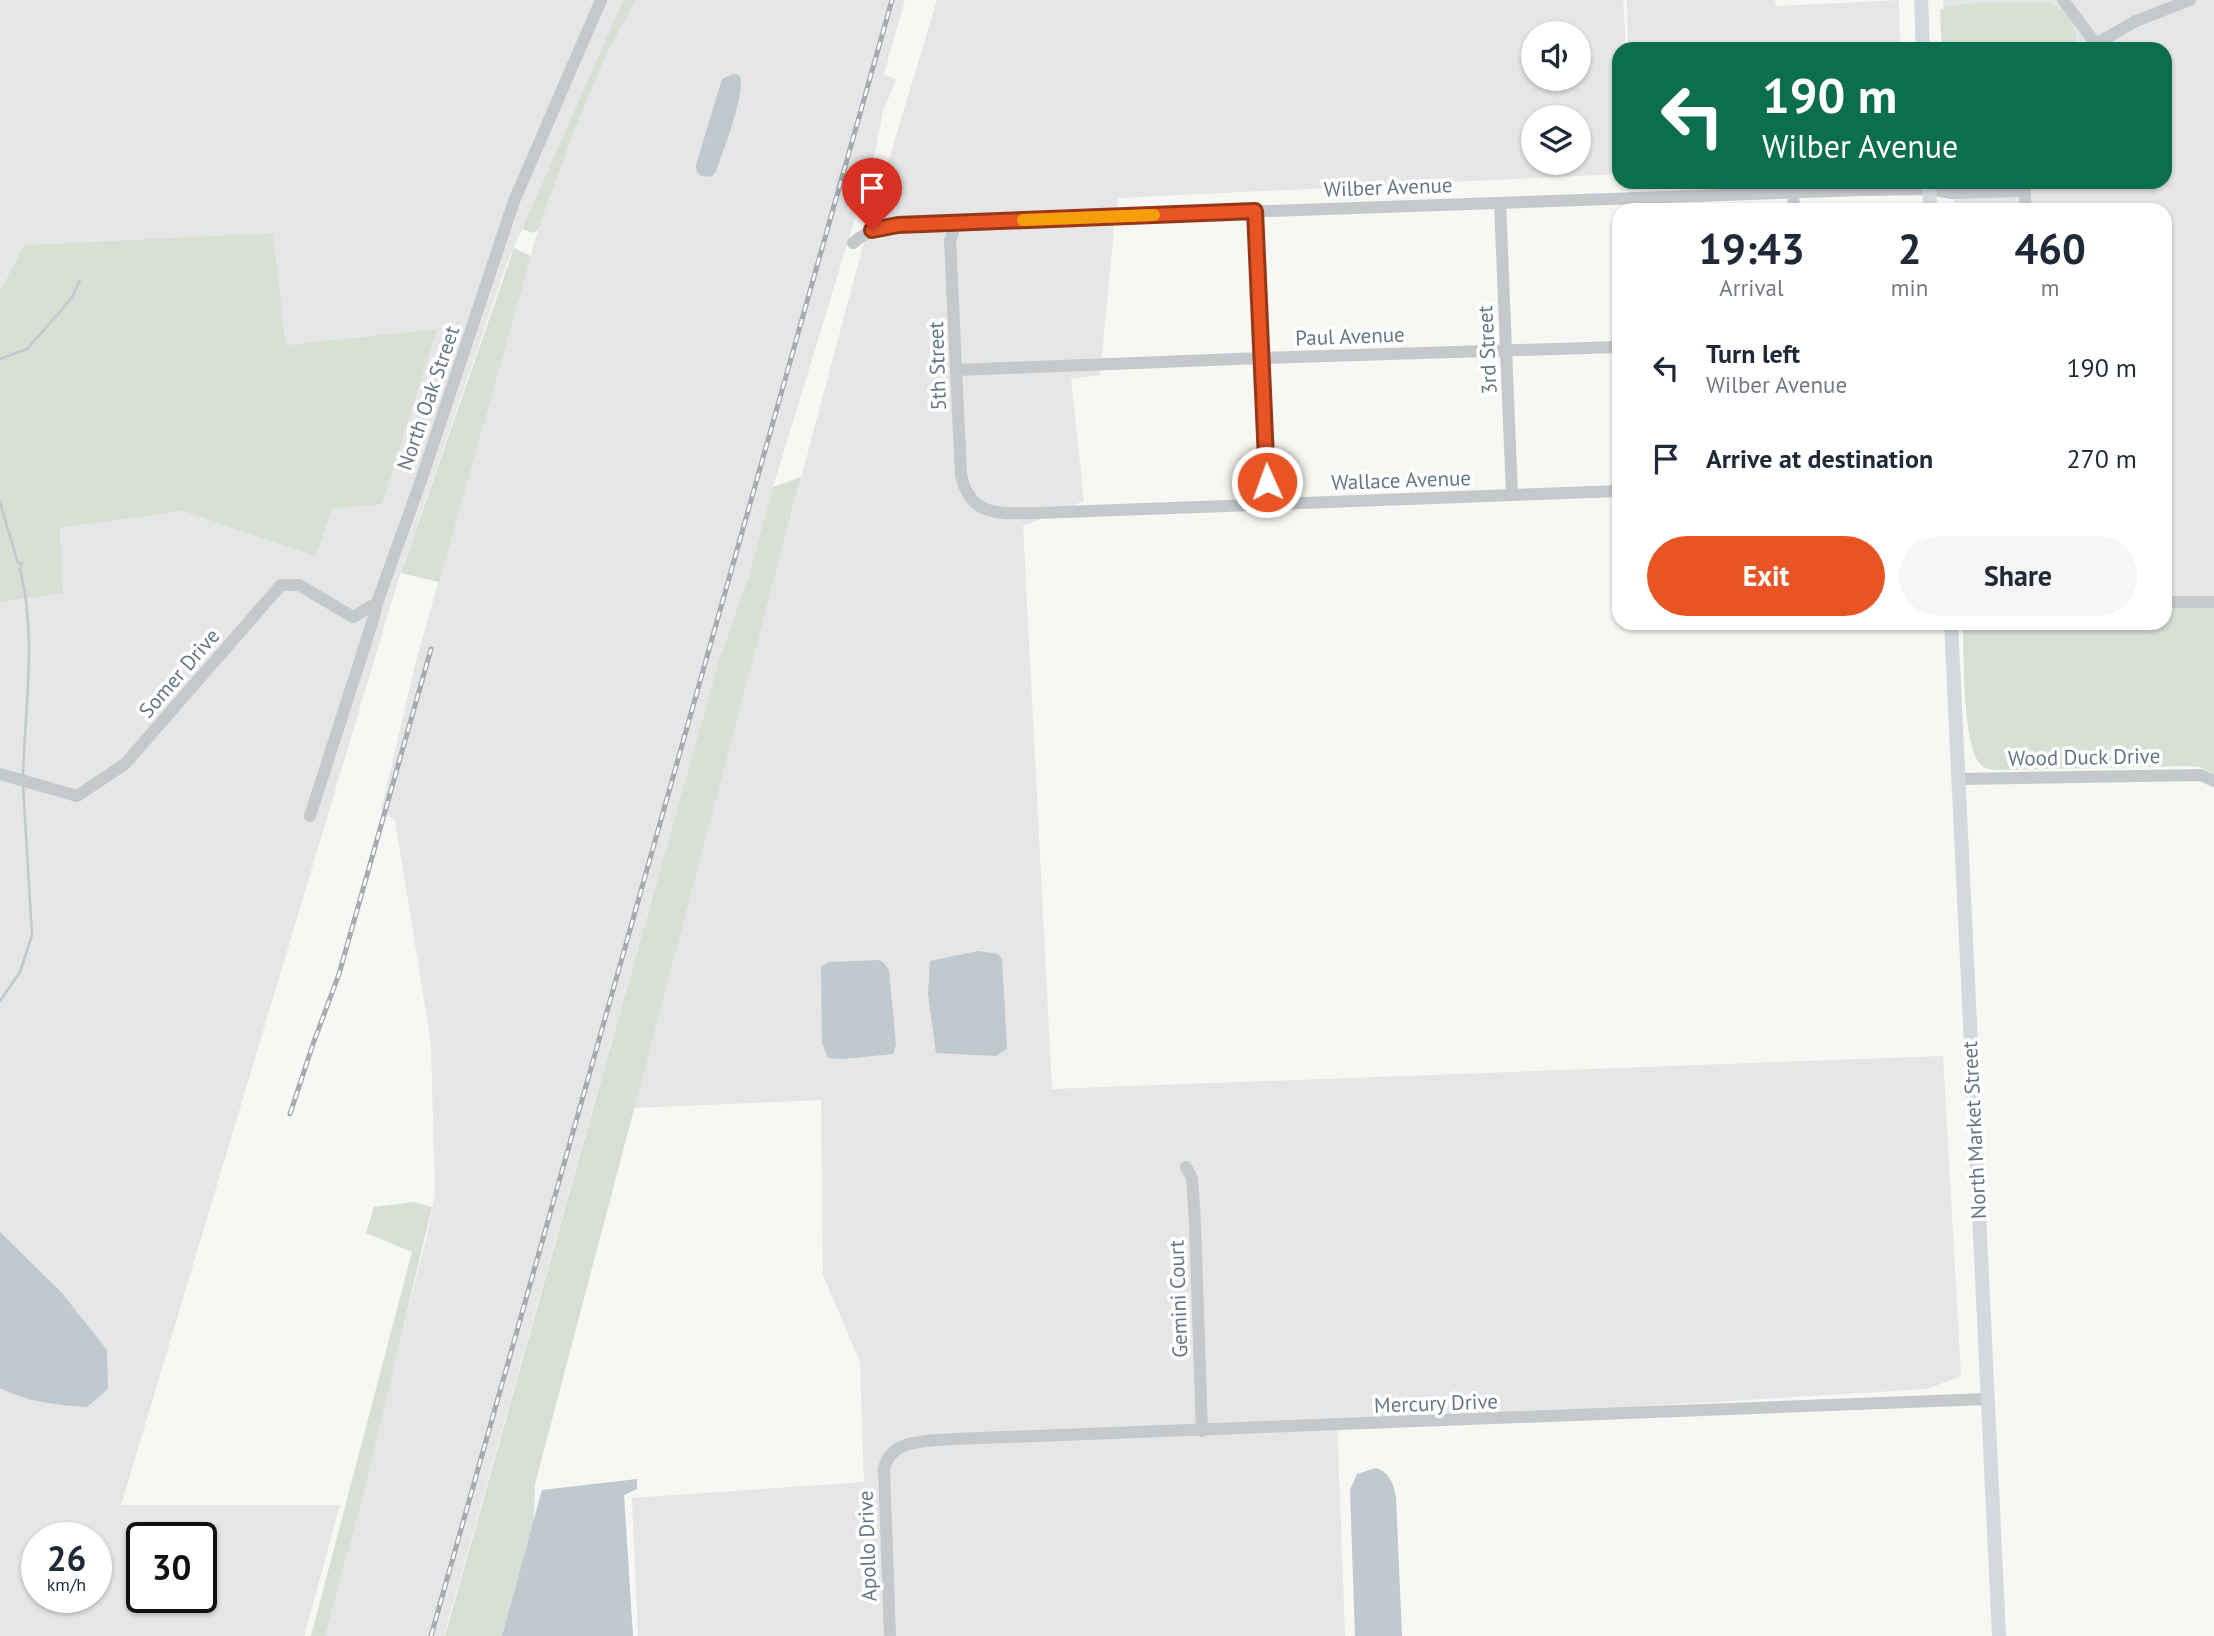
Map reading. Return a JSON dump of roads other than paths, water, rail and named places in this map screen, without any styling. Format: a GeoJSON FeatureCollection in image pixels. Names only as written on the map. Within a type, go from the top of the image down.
{"type":"FeatureCollection","features":[{"type":"Feature","properties":{"kind":"main road"},"geometry":{"type":"LineString","coordinates":[[1921,0],[1923,42]]}},
{"type":"Feature","properties":{"kind":"main road","name":"North Market Street"},"geometry":{"type":"LineString","coordinates":[[1951,630],[1999,1636]]}},
{"type":"Feature","properties":{"kind":"street","name":"North Oak Street"},"geometry":{"type":"LineString","coordinates":[[310,816],[377,603],[514,201],[601,0]]}},
{"type":"Feature","properties":{"kind":"street"},"geometry":{"type":"LineString","coordinates":[[2063,0],[2089,42]]}},
{"type":"Feature","properties":{"kind":"street"},"geometry":{"type":"LineString","coordinates":[[2098,42],[2136,21],[2190,0]]}},
{"type":"Feature","properties":{"kind":"street","name":"Wilber Avenue"},"geometry":{"type":"LineString","coordinates":[[853,243],[862,234],[884,226],[956,222],[1851,189]]}},
{"type":"Feature","properties":{"kind":"street","name":"Wilber Avenue"},"geometry":{"type":"LineString","coordinates":[[1940,189],[1951,193],[2000,189]]}},
{"type":"Feature","properties":{"kind":"street"},"geometry":{"type":"LineString","coordinates":[[1793,192],[1794,203]]}},
{"type":"Feature","properties":{"kind":"street","name":"3rd Street"},"geometry":{"type":"LineString","coordinates":[[1500,202],[1512,495]]}},
{"type":"Feature","properties":{"kind":"street"},"geometry":{"type":"LineString","coordinates":[[1255,211],[1267,505]]}},
{"type":"Feature","properties":{"kind":"street","name":"5th Street"},"geometry":{"type":"LineString","coordinates":[[956,222],[950,241],[961,474],[967,494],[976,505]]}},
{"type":"Feature","properties":{"kind":"street","name":"Paul Avenue"},"geometry":{"type":"LineString","coordinates":[[956,370],[1612,347]]}},
{"type":"Feature","properties":{"kind":"street","name":"Wallace Avenue"},"geometry":{"type":"LineString","coordinates":[[976,505],[1002,513],[1612,491]]}},
{"type":"Feature","properties":{"kind":"street","name":"Somer Drive"},"geometry":{"type":"LineString","coordinates":[[2,775],[76,796],[125,764],[281,585],[299,585],[353,617],[377,603]]}},
{"type":"Feature","properties":{"kind":"street"},"geometry":{"type":"LineString","coordinates":[[2172,602],[2214,602]]}},
{"type":"Feature","properties":{"kind":"street","name":"Wood Duck Drive"},"geometry":{"type":"LineString","coordinates":[[1958,779],[2201,775],[2212,780]]}},
{"type":"Feature","properties":{"kind":"street","name":"Gemini Court"},"geometry":{"type":"LineString","coordinates":[[1186,1167],[1192,1178],[1202,1431]]}},
{"type":"Feature","properties":{"kind":"street","name":"Mercury Drive"},"geometry":{"type":"LineString","coordinates":[[889,1455],[903,1446],[932,1441],[1986,1399]]}},
{"type":"Feature","properties":{"kind":"street","name":"Apollo Drive"},"geometry":{"type":"LineString","coordinates":[[889,1455],[884,1469],[884,1483],[890,1636]]}},
{"type":"Feature","properties":{"kind":"waterway"},"geometry":{"type":"LineString","coordinates":[[0,359],[27,349],[71,299],[80,280]]}},
{"type":"Feature","properties":{"kind":"waterway"},"geometry":{"type":"LineString","coordinates":[[0,502],[18,563],[22,563],[20,569],[28,620],[29,672],[23,775]]}},
{"type":"Feature","properties":{"kind":"waterway"},"geometry":{"type":"LineString","coordinates":[[0,1001],[20,972],[32,935],[23,785]]}},
{"type":"Feature","properties":{"kind":"railway"},"geometry":{"type":"LineString","coordinates":[[431,1636],[892,0]]}},
{"type":"Feature","properties":{"kind":"railway"},"geometry":{"type":"LineString","coordinates":[[290,1114],[339,974],[431,649]]}}]}
